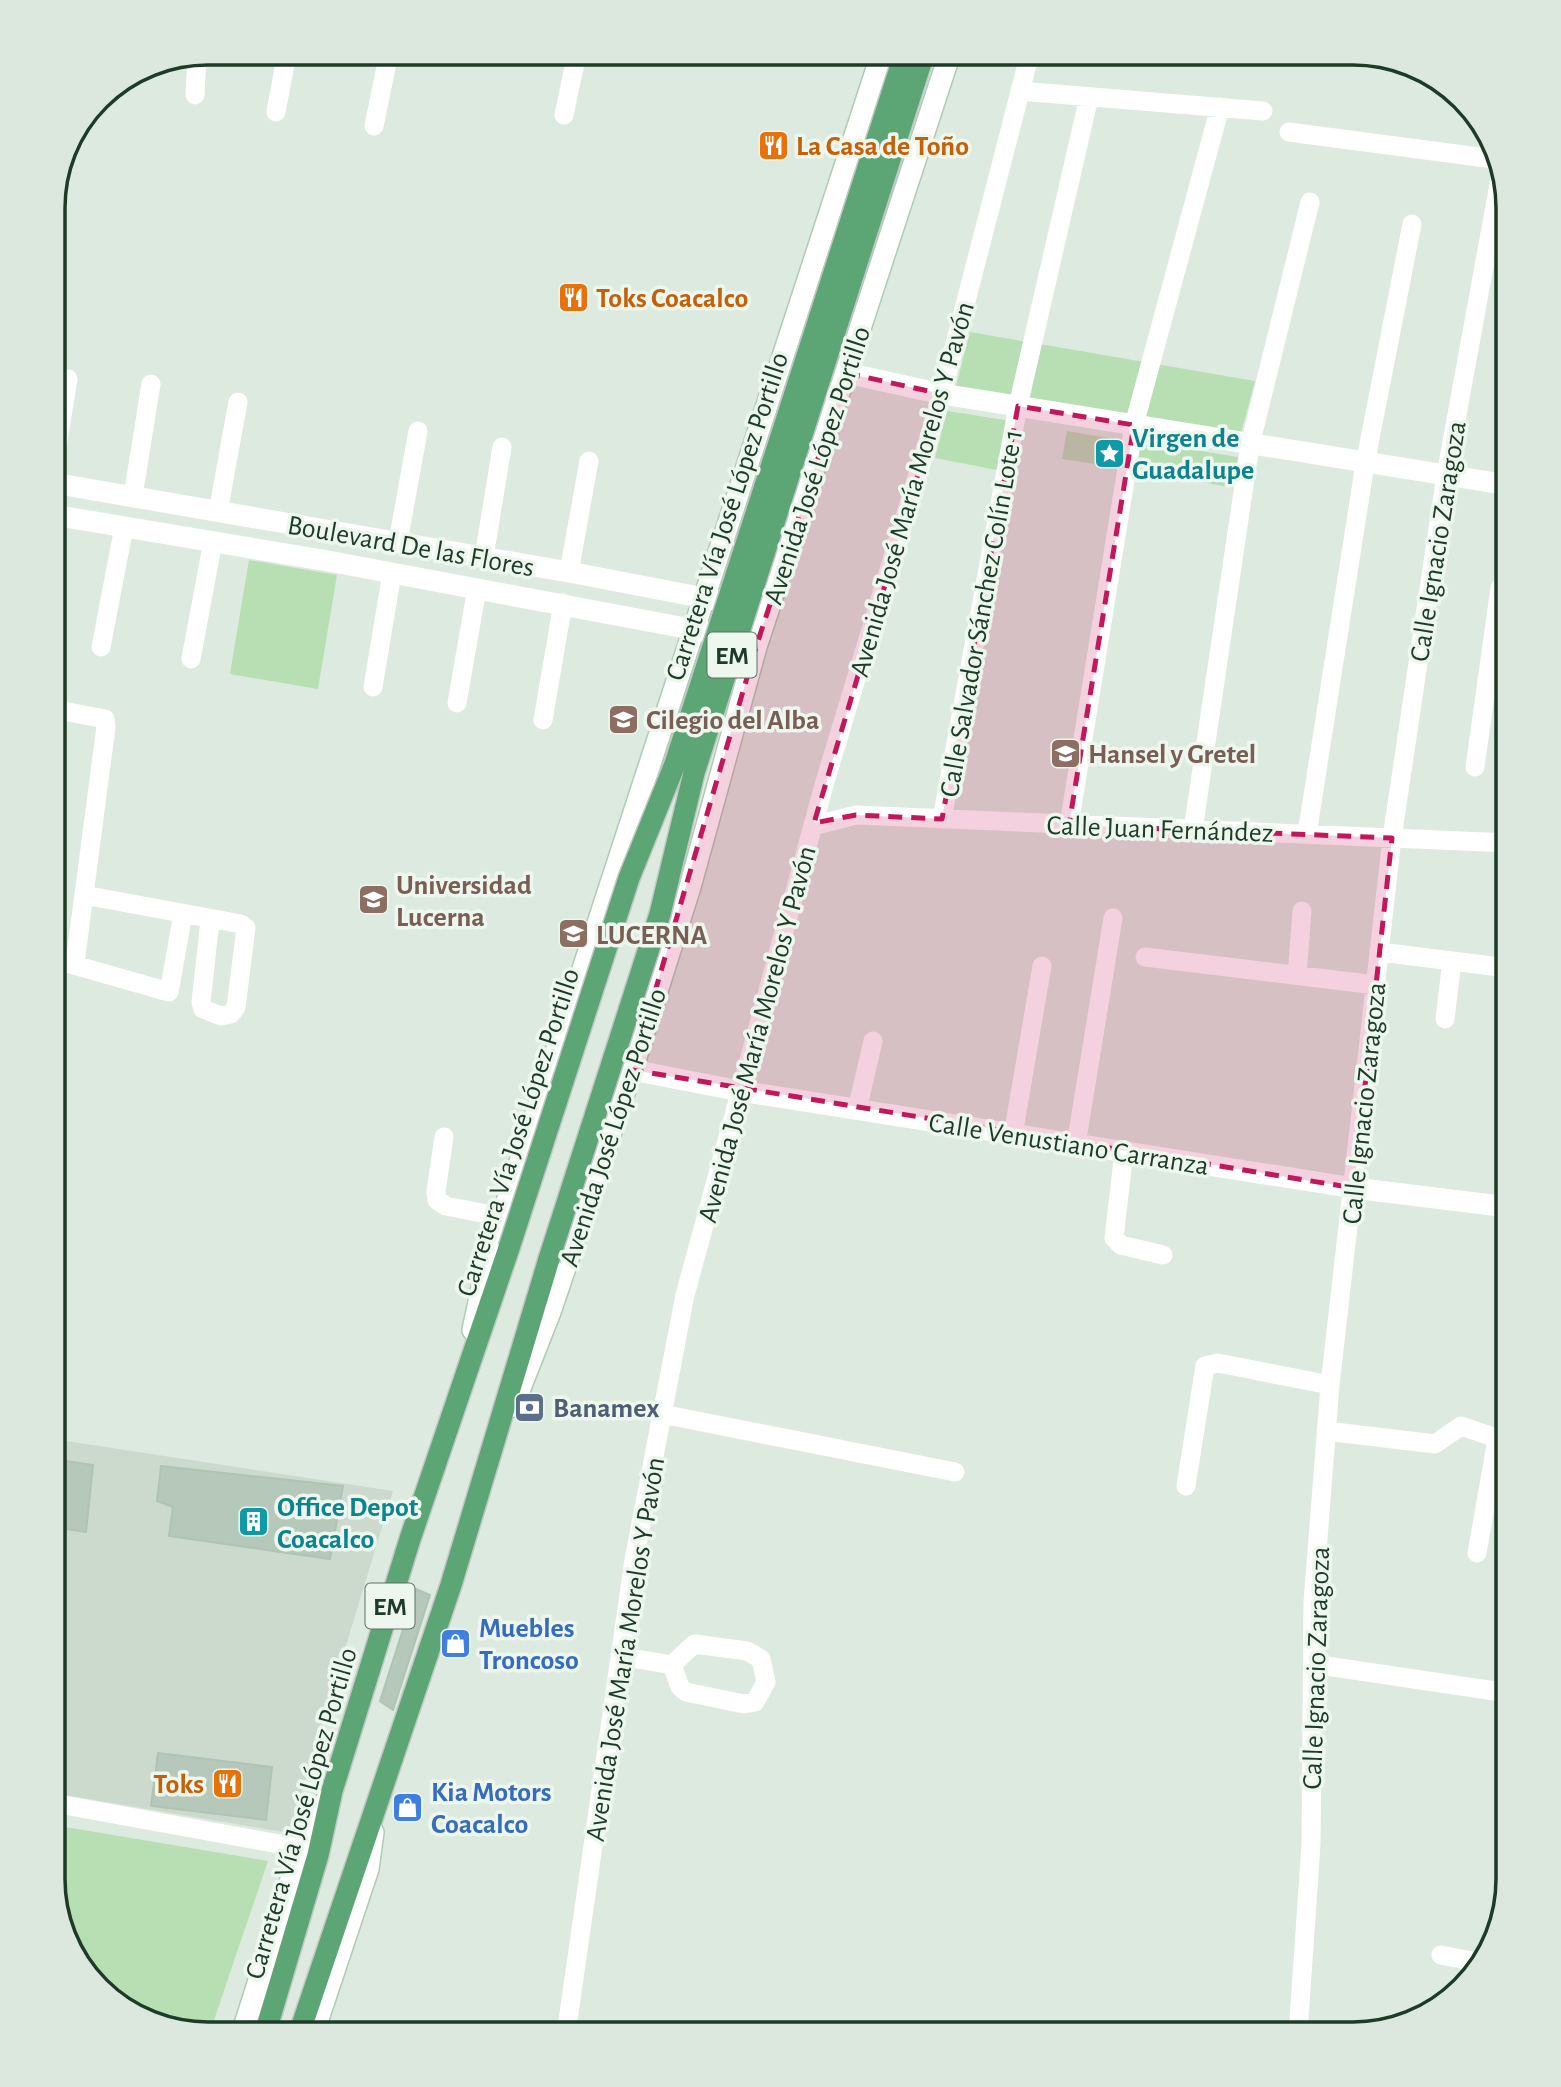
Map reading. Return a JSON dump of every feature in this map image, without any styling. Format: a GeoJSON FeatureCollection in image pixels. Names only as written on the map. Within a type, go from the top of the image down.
{"type":"FeatureCollection","features":[{"type":"Feature","properties":{"kind":"main road"},"geometry":{"type":"LineString","coordinates":[[450,1421],[488,1260],[878,65]]}},
{"type":"Feature","properties":{"kind":"main road","name":"Carretera Vía José López Portillo"},"geometry":{"type":"LineString","coordinates":[[269,2022],[318,1855],[332,1791],[450,1421],[629,878],[679,751],[901,65]]}},
{"type":"Feature","properties":{"kind":"main road","name":"Carretera Vía José López Portillo"},"geometry":{"type":"LineString","coordinates":[[303,2022],[485,1474],[549,1259],[660,914],[694,773],[920,65]]}},
{"type":"Feature","properties":{"kind":"main road","name":"Avenida José López Portillo"},"geometry":{"type":"LineString","coordinates":[[485,1474],[550,1312],[632,1070],[690,887],[756,647],[946,65]]}},
{"type":"Feature","properties":{"kind":"main road"},"geometry":{"type":"LineString","coordinates":[[846,373],[1018,407],[1496,483]]}},
{"type":"Feature","properties":{"kind":"main road","name":"Boulevard De las Flores"},"geometry":{"type":"LineString","coordinates":[[65,485],[569,572],[768,610]]}},
{"type":"Feature","properties":{"kind":"main road","name":"Boulevard De las Flores"},"geometry":{"type":"LineString","coordinates":[[65,517],[563,603],[694,629],[756,647]]}},
{"type":"Feature","properties":{"kind":"main road","name":"Calle Venustiano Carranza"},"geometry":{"type":"LineString","coordinates":[[632,1070],[740,1091],[1013,1135],[1354,1188],[1496,1205]]}},
{"type":"Feature","properties":{"kind":"main road"},"geometry":{"type":"LineString","coordinates":[[246,2022],[301,1849],[332,1791]]}},
{"type":"Feature","properties":{"kind":"main road"},"geometry":{"type":"LineString","coordinates":[[317,2022],[368,1869],[377,1804]]}},
{"type":"Feature","properties":{"kind":"street"},"geometry":{"type":"LineString","coordinates":[[195,95],[196,65]]}},
{"type":"Feature","properties":{"kind":"street"},"geometry":{"type":"LineString","coordinates":[[276,112],[285,65]]}},
{"type":"Feature","properties":{"kind":"street"},"geometry":{"type":"LineString","coordinates":[[374,126],[386,65]]}},
{"type":"Feature","properties":{"kind":"street"},"geometry":{"type":"LineString","coordinates":[[564,115],[574,65]]}},
{"type":"Feature","properties":{"kind":"street","name":"Avenida José María Morelos Y Pavón"},"geometry":{"type":"LineString","coordinates":[[568,2022],[634,1560],[685,1295],[813,826],[942,394],[1027,65]]}},
{"type":"Feature","properties":{"kind":"street"},"geometry":{"type":"LineString","coordinates":[[1020,91],[1263,111]]}},
{"type":"Feature","properties":{"kind":"street","name":"Calle Salvador Sánchez Colín Lote 1"},"geometry":{"type":"LineString","coordinates":[[942,819],[1018,407],[1089,97]]}},
{"type":"Feature","properties":{"kind":"street"},"geometry":{"type":"LineString","coordinates":[[1069,825],[1133,425],[1220,107]]}},
{"type":"Feature","properties":{"kind":"street"},"geometry":{"type":"LineString","coordinates":[[1289,132],[1487,158]]}},
{"type":"Feature","properties":{"kind":"street"},"geometry":{"type":"LineString","coordinates":[[1193,830],[1250,445],[1310,202]]}},
{"type":"Feature","properties":{"kind":"street","name":"Calle Ignacio Zaragoza"},"geometry":{"type":"LineString","coordinates":[[1299,2022],[1311,1844],[1313,1602],[1330,1385],[1392,838],[1446,475],[1496,203]]}},
{"type":"Feature","properties":{"kind":"street"},"geometry":{"type":"LineString","coordinates":[[1307,835],[1365,464],[1412,224]]}},
{"type":"Feature","properties":{"kind":"street"},"geometry":{"type":"LineString","coordinates":[[65,397],[68,379]]}},
{"type":"Feature","properties":{"kind":"street"},"geometry":{"type":"LineString","coordinates":[[132,496],[151,384]]}},
{"type":"Feature","properties":{"kind":"street"},"geometry":{"type":"LineString","coordinates":[[218,512],[238,401]]}},
{"type":"Feature","properties":{"kind":"street"},"geometry":{"type":"LineString","coordinates":[[398,542],[418,431]]}},
{"type":"Feature","properties":{"kind":"street"},"geometry":{"type":"LineString","coordinates":[[484,557],[502,447]]}},
{"type":"Feature","properties":{"kind":"street"},"geometry":{"type":"LineString","coordinates":[[569,572],[589,461]]}},
{"type":"Feature","properties":{"kind":"street"},"geometry":{"type":"LineString","coordinates":[[101,647],[124,527]]}},
{"type":"Feature","properties":{"kind":"street"},"geometry":{"type":"LineString","coordinates":[[191,659],[212,541]]}},
{"type":"Feature","properties":{"kind":"street"},"geometry":{"type":"LineString","coordinates":[[373,687],[392,573]]}},
{"type":"Feature","properties":{"kind":"street"},"geometry":{"type":"LineString","coordinates":[[457,703],[477,588]]}},
{"type":"Feature","properties":{"kind":"street"},"geometry":{"type":"LineString","coordinates":[[543,720],[563,603]]}},
{"type":"Feature","properties":{"kind":"street"},"geometry":{"type":"LineString","coordinates":[[1475,767],[1496,616]]}},
{"type":"Feature","properties":{"kind":"street"},"geometry":{"type":"LineString","coordinates":[[65,711],[104,719],[106,727],[75,963]]}},
{"type":"Feature","properties":{"kind":"street","name":"Calle Juan Fernández"},"geometry":{"type":"LineString","coordinates":[[813,826],[856,816],[1496,842]]}},
{"type":"Feature","properties":{"kind":"street"},"geometry":{"type":"LineString","coordinates":[[85,895],[210,920],[241,923],[248,934],[236,1007],[231,1014],[211,1013],[204,1009],[200,995],[210,920]]}},
{"type":"Feature","properties":{"kind":"street"},"geometry":{"type":"LineString","coordinates":[[1297,975],[1302,911]]}},
{"type":"Feature","properties":{"kind":"street"},"geometry":{"type":"LineString","coordinates":[[169,992],[183,914]]}},
{"type":"Feature","properties":{"kind":"street"},"geometry":{"type":"LineString","coordinates":[[1076,1144],[1113,918]]}},
{"type":"Feature","properties":{"kind":"street"},"geometry":{"type":"LineString","coordinates":[[1380,952],[1496,966]]}},
{"type":"Feature","properties":{"kind":"street"},"geometry":{"type":"LineString","coordinates":[[1145,957],[1376,985]]}},
{"type":"Feature","properties":{"kind":"street"},"geometry":{"type":"LineString","coordinates":[[65,961],[169,992],[200,995]]}},
{"type":"Feature","properties":{"kind":"street"},"geometry":{"type":"LineString","coordinates":[[1445,1018],[1452,961]]}},
{"type":"Feature","properties":{"kind":"street"},"geometry":{"type":"LineString","coordinates":[[1013,1135],[1042,966]]}},
{"type":"Feature","properties":{"kind":"street"},"geometry":{"type":"LineString","coordinates":[[858,1110],[873,1041]]}},
{"type":"Feature","properties":{"kind":"street"},"geometry":{"type":"LineString","coordinates":[[444,1137],[437,1200],[446,1206],[502,1217]]}},
{"type":"Feature","properties":{"kind":"street"},"geometry":{"type":"LineString","coordinates":[[1124,1152],[1114,1238],[1121,1245],[1163,1255]]}},
{"type":"Feature","properties":{"kind":"street"},"geometry":{"type":"LineString","coordinates":[[1186,1486],[1205,1366],[1218,1363],[1330,1385]]}},
{"type":"Feature","properties":{"kind":"street"},"geometry":{"type":"LineString","coordinates":[[662,1414],[955,1472]]}},
{"type":"Feature","properties":{"kind":"street"},"geometry":{"type":"LineString","coordinates":[[1326,1431],[1435,1444],[1461,1426],[1496,1438]]}},
{"type":"Feature","properties":{"kind":"street"},"geometry":{"type":"LineString","coordinates":[[1477,1553],[1496,1471]]}},
{"type":"Feature","properties":{"kind":"street"},"geometry":{"type":"LineString","coordinates":[[694,1644],[747,1651],[761,1659],[766,1682],[755,1702],[744,1704],[686,1692],[680,1687],[672,1665],[685,1649],[694,1644]]}},
{"type":"Feature","properties":{"kind":"street"},"geometry":{"type":"LineString","coordinates":[[620,1656],[672,1665]]}},
{"type":"Feature","properties":{"kind":"street"},"geometry":{"type":"LineString","coordinates":[[1313,1664],[1496,1691]]}},
{"type":"Feature","properties":{"kind":"street"},"geometry":{"type":"LineString","coordinates":[[65,1805],[301,1849]]}},
{"type":"Feature","properties":{"kind":"street"},"geometry":{"type":"LineString","coordinates":[[1441,1955],[1470,1961]]}},
{"type":"Feature","properties":{"kind":"highlighted area"},"geometry":{"type":"Polygon","coordinates":[[[846,373],[942,394],[814,823],[856,815],[942,819],[1018,406],[1134,425],[1069,825],[1392,838],[1354,1188],[632,1070],[756,647],[846,373]]]}},
{"type":"Feature","properties":{"kind":"shaded area"},"geometry":{"type":"Polygon","coordinates":[[[65,1441],[393,1491],[289,1833],[65,1795],[65,1441]]]}},
{"type":"Feature","properties":{"kind":"green space"},"geometry":{"type":"Polygon","coordinates":[[[970,332],[1255,381],[1241,433],[956,386],[970,332]]]}},
{"type":"Feature","properties":{"kind":"green space"},"geometry":{"type":"Polygon","coordinates":[[[947,411],[1011,421],[1002,471],[935,458],[947,411]]]}},
{"type":"Feature","properties":{"kind":"green space"},"geometry":{"type":"Polygon","coordinates":[[[1067,431],[1119,440],[1115,467],[1062,459],[1067,431]]]}},
{"type":"Feature","properties":{"kind":"green space"},"geometry":{"type":"Polygon","coordinates":[[[1134,440],[1238,457],[1233,488],[1130,468],[1134,440]]]}},
{"type":"Feature","properties":{"kind":"green space"},"geometry":{"type":"Polygon","coordinates":[[[249,560],[337,575],[318,689],[230,674],[249,560]]]}},
{"type":"Feature","properties":{"kind":"green space"},"geometry":{"type":"Polygon","coordinates":[[[65,1827],[268,1861],[213,2022],[189,2021],[153,2011],[136,2003],[107,1980],[89,1959],[76,1934],[66,1898],[65,1827]]]}},
{"type":"Feature","properties":{"kind":"building"},"geometry":{"type":"Polygon","coordinates":[[[65,1461],[93,1465],[86,1532],[65,1529],[65,1461]]]}},
{"type":"Feature","properties":{"kind":"building","name":"Office Depot Coacalco"},"geometry":{"type":"Polygon","coordinates":[[[161,1466],[343,1486],[330,1559],[169,1536],[173,1507],[157,1501],[161,1466]]]}},
{"type":"Feature","properties":{"kind":"building"},"geometry":{"type":"Polygon","coordinates":[[[416,1589],[430,1595],[393,1710],[380,1701],[416,1589]]]}},
{"type":"Feature","properties":{"kind":"building"},"geometry":{"type":"Polygon","coordinates":[[[158,1753],[272,1767],[266,1820],[151,1806],[158,1753]]]}},
{"type":"Feature","properties":{"kind":"place","name":"La Casa de Toño"},"geometry":{"type":"Point","coordinates":[773,145]}},
{"type":"Feature","properties":{"kind":"place","name":"Toks Coacalco"},"geometry":{"type":"Point","coordinates":[573,297]}},
{"type":"Feature","properties":{"kind":"place","name":"Virgen de Guadalupe"},"geometry":{"type":"Point","coordinates":[1109,453]}},
{"type":"Feature","properties":{"kind":"place","name":"Cilegio del Alba"},"geometry":{"type":"Point","coordinates":[623,719]}},
{"type":"Feature","properties":{"kind":"place","name":"Hansel y Gretel"},"geometry":{"type":"Point","coordinates":[1065,753]}},
{"type":"Feature","properties":{"kind":"place","name":"Universidad Lucerna"},"geometry":{"type":"Point","coordinates":[373,900]}},
{"type":"Feature","properties":{"kind":"place","name":"LUCERNA"},"geometry":{"type":"Point","coordinates":[573,934]}},
{"type":"Feature","properties":{"kind":"place","name":"Banamex"},"geometry":{"type":"Point","coordinates":[530,1407]}},
{"type":"Feature","properties":{"kind":"place","name":"Office Depot Coacalco"},"geometry":{"type":"Point","coordinates":[254,1522]}},
{"type":"Feature","properties":{"kind":"place","name":"Muebles Troncoso"},"geometry":{"type":"Point","coordinates":[456,1643]}},
{"type":"Feature","properties":{"kind":"place","name":"Toks"},"geometry":{"type":"Point","coordinates":[227,1783]}},
{"type":"Feature","properties":{"kind":"place","name":"Kia Motors Coacalco"},"geometry":{"type":"Point","coordinates":[408,1807]}}]}
